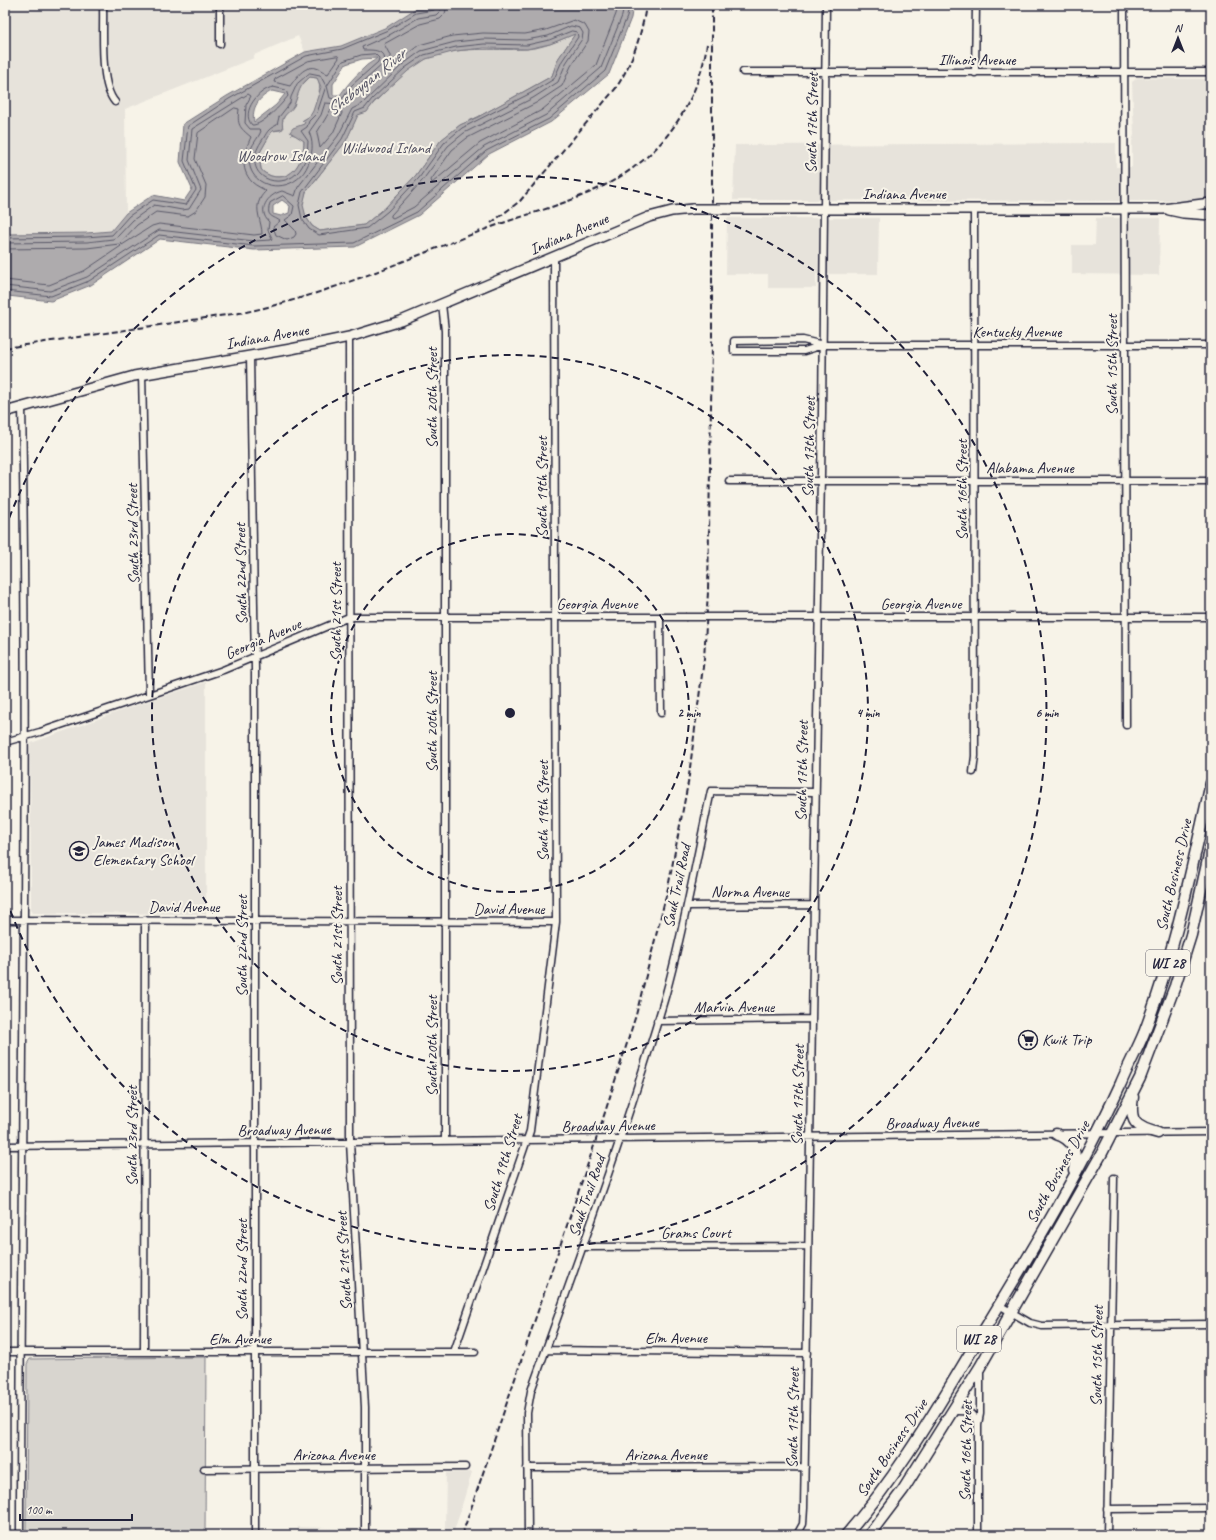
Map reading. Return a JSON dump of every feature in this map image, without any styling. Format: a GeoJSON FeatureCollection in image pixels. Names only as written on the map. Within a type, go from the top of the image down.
{"type":"FeatureCollection","features":[{"type":"Feature","properties":{"kind":"main road","name":"Indiana Avenue"},"geometry":{"type":"LineString","coordinates":[[5,412],[22,406],[142,374],[250,356],[349,337],[401,321],[650,217],[672,211],[693,209],[1164,209],[1211,204]]}},
{"type":"Feature","properties":{"kind":"main road","name":"Indiana Avenue"},"geometry":{"type":"LineString","coordinates":[[1164,209],[1182,213],[1211,214]]}},
{"type":"Feature","properties":{"kind":"main road","name":"South Business Drive"},"geometry":{"type":"LineString","coordinates":[[846,1535],[868,1510],[912,1450],[999,1305],[1097,1134],[1144,1033],[1170,955],[1183,907],[1211,783]]}},
{"type":"Feature","properties":{"kind":"main road","name":"South Business Drive"},"geometry":{"type":"LineString","coordinates":[[868,1535],[903,1490],[980,1367],[1112,1134],[1136,1087],[1175,986],[1193,927],[1211,846]]}},
{"type":"Feature","properties":{"kind":"main road"},"geometry":{"type":"LineString","coordinates":[[1136,1087],[1132,1104],[1132,1118],[1139,1126],[1158,1133]]}},
{"type":"Feature","properties":{"kind":"main road"},"geometry":{"type":"LineString","coordinates":[[1056,1134],[1068,1140],[1074,1148],[1076,1159],[1073,1177]]}},
{"type":"Feature","properties":{"kind":"street"},"geometry":{"type":"LineString","coordinates":[[103,5],[105,78],[109,96],[115,102]]}},
{"type":"Feature","properties":{"kind":"street"},"geometry":{"type":"LineString","coordinates":[[220,5],[220,44]]}},
{"type":"Feature","properties":{"kind":"street","name":"South 17th Street"},"geometry":{"type":"LineString","coordinates":[[797,1535],[804,1520],[813,905],[822,481],[826,5]]}},
{"type":"Feature","properties":{"kind":"street"},"geometry":{"type":"LineString","coordinates":[[975,73],[976,5]]}},
{"type":"Feature","properties":{"kind":"street","name":"South 15th Street"},"geometry":{"type":"LineString","coordinates":[[1124,5],[1126,725]]}},
{"type":"Feature","properties":{"kind":"street","name":"Illinois Avenue"},"geometry":{"type":"LineString","coordinates":[[743,72],[826,74],[1211,72]]}},
{"type":"Feature","properties":{"kind":"street","name":"South 16th Street"},"geometry":{"type":"LineString","coordinates":[[973,772],[975,756],[974,209]]}},
{"type":"Feature","properties":{"kind":"street","name":"South 19th Street"},"geometry":{"type":"LineString","coordinates":[[454,1352],[531,1128],[556,922],[554,256]]}},
{"type":"Feature","properties":{"kind":"street","name":"South 20th Street"},"geometry":{"type":"LineString","coordinates":[[442,304],[445,330],[446,1141]]}},
{"type":"Feature","properties":{"kind":"street","name":"South 21st Street"},"geometry":{"type":"LineString","coordinates":[[349,337],[350,1142],[362,1352],[365,1468],[364,1535]]}},
{"type":"Feature","properties":{"kind":"street","name":"Kentucky Avenue"},"geometry":{"type":"LineString","coordinates":[[823,345],[804,351],[734,351],[734,341],[803,340],[823,345],[1211,345]]}},
{"type":"Feature","properties":{"kind":"street","name":"South 22nd Street"},"geometry":{"type":"LineString","coordinates":[[250,356],[255,657],[255,1535]]}},
{"type":"Feature","properties":{"kind":"street","name":"South 23rd Street"},"geometry":{"type":"LineString","coordinates":[[142,374],[149,694]]}},
{"type":"Feature","properties":{"kind":"street"},"geometry":{"type":"LineString","coordinates":[[20,1535],[21,1146],[25,920],[22,406]]}},
{"type":"Feature","properties":{"kind":"street","name":"Alabama Avenue"},"geometry":{"type":"LineString","coordinates":[[729,481],[1211,482]]}},
{"type":"Feature","properties":{"kind":"street","name":"Georgia Avenue"},"geometry":{"type":"LineString","coordinates":[[5,742],[204,677],[349,617],[1211,617]]}},
{"type":"Feature","properties":{"kind":"street"},"geometry":{"type":"LineString","coordinates":[[660,618],[661,713]]}},
{"type":"Feature","properties":{"kind":"street","name":"Sauk Trail Road"},"geometry":{"type":"LineString","coordinates":[[527,1468],[528,1407],[531,1391],[584,1247],[621,1139],[657,1021],[686,906],[710,791],[815,792]]}},
{"type":"Feature","properties":{"kind":"street","name":"Norma Avenue"},"geometry":{"type":"LineString","coordinates":[[686,906],[813,905]]}},
{"type":"Feature","properties":{"kind":"street","name":"David Avenue"},"geometry":{"type":"LineString","coordinates":[[5,920],[556,922]]}},
{"type":"Feature","properties":{"kind":"street","name":"South 23rd Street"},"geometry":{"type":"LineString","coordinates":[[144,1352],[145,920]]}},
{"type":"Feature","properties":{"kind":"street","name":"Marvin Avenue"},"geometry":{"type":"LineString","coordinates":[[657,1021],[812,1019]]}},
{"type":"Feature","properties":{"kind":"street","name":"Broadway Avenue"},"geometry":{"type":"LineString","coordinates":[[5,1146],[1211,1132]]}},
{"type":"Feature","properties":{"kind":"street","name":"South 15th Street"},"geometry":{"type":"LineString","coordinates":[[1107,1535],[1114,1178]]}},
{"type":"Feature","properties":{"kind":"street","name":"Grams Court"},"geometry":{"type":"LineString","coordinates":[[584,1247],[808,1246]]}},
{"type":"Feature","properties":{"kind":"street"},"geometry":{"type":"LineString","coordinates":[[999,1305],[1031,1324],[1042,1326],[1211,1324]]}},
{"type":"Feature","properties":{"kind":"street","name":"Elm Avenue"},"geometry":{"type":"LineString","coordinates":[[546,1350],[807,1353]]}},
{"type":"Feature","properties":{"kind":"street","name":"Elm Avenue"},"geometry":{"type":"LineString","coordinates":[[5,1352],[475,1352]]}},
{"type":"Feature","properties":{"kind":"street","name":"South 16th Street"},"geometry":{"type":"LineString","coordinates":[[978,1535],[978,1424],[980,1412],[980,1367]]}},
{"type":"Feature","properties":{"kind":"street"},"geometry":{"type":"LineString","coordinates":[[953,1411],[967,1411],[973,1414],[978,1424]]}},
{"type":"Feature","properties":{"kind":"street","name":"Arizona Avenue"},"geometry":{"type":"LineString","coordinates":[[204,1468],[465,1467]]}},
{"type":"Feature","properties":{"kind":"street","name":"Arizona Avenue"},"geometry":{"type":"LineString","coordinates":[[527,1468],[805,1467]]}},
{"type":"Feature","properties":{"kind":"street"},"geometry":{"type":"LineString","coordinates":[[527,1468],[528,1535]]}},
{"type":"Feature","properties":{"kind":"street"},"geometry":{"type":"LineString","coordinates":[[1107,1510],[1211,1508]]}},
{"type":"Feature","properties":{"kind":"shaded area"},"geometry":{"type":"Polygon","coordinates":[[[5,5],[446,5],[415,9],[387,27],[341,46],[305,52],[298,36],[254,55],[254,58],[125,109],[126,213],[111,231],[5,234],[5,5]]]}},
{"type":"Feature","properties":{"kind":"shaded area"},"geometry":{"type":"Polygon","coordinates":[[[1137,78],[1211,79],[1211,198],[1177,201],[733,200],[735,145],[1116,143],[1116,167],[1132,167],[1132,141],[1134,135],[1132,82],[1137,78]]]}},
{"type":"Feature","properties":{"kind":"shaded area"},"geometry":{"type":"Polygon","coordinates":[[[727,218],[879,218],[878,274],[816,274],[816,288],[768,288],[768,274],[726,274],[727,218]]]}},
{"type":"Feature","properties":{"kind":"shaded area"},"geometry":{"type":"Polygon","coordinates":[[[1096,218],[1160,218],[1159,275],[1072,274],[1072,245],[1095,245],[1096,218]]]}},
{"type":"Feature","properties":{"kind":"shaded area"},"geometry":{"type":"Polygon","coordinates":[[[206,682],[206,914],[33,913],[31,909],[31,743],[206,682]]]}},
{"type":"Feature","properties":{"kind":"shaded area"},"geometry":{"type":"Polygon","coordinates":[[[472,1472],[453,1535],[412,1535],[412,1529],[445,1529],[446,1473],[472,1472]]]}},
{"type":"Feature","properties":{"kind":"shaded area"},"geometry":{"type":"Polygon","coordinates":[[[298,1527],[358,1529],[357,1535],[298,1535],[298,1527]]]}},
{"type":"Feature","properties":{"kind":"green space","name":"Wildwood Island"},"geometry":{"type":"Polygon","coordinates":[[[576,33],[558,59],[552,76],[478,117],[460,125],[441,140],[416,175],[385,208],[364,225],[320,231],[312,226],[306,217],[302,205],[306,192],[346,141],[358,114],[367,110],[412,67],[426,59],[451,52],[463,50],[533,48],[552,43],[576,33]]]}},
{"type":"Feature","properties":{"kind":"green space","name":"Woodrow Island"},"geometry":{"type":"Polygon","coordinates":[[[310,77],[317,78],[319,81],[317,103],[313,113],[302,121],[305,122],[305,124],[291,134],[301,137],[304,141],[304,148],[300,162],[292,172],[286,176],[271,176],[261,169],[259,154],[272,131],[281,130],[283,119],[287,112],[294,106],[300,87],[310,77]]]}},
{"type":"Feature","properties":{"kind":"green space"},"geometry":{"type":"Polygon","coordinates":[[[206,1357],[205,1535],[26,1535],[27,1364],[30,1359],[206,1357]]]}},
{"type":"Feature","properties":{"kind":"water","name":"Sheboygan River"},"geometry":{"type":"Polygon","coordinates":[[[446,5],[633,5],[631,18],[609,74],[551,122],[489,154],[419,215],[355,247],[254,250],[160,239],[91,285],[51,301],[8,296],[5,293],[5,234],[86,233],[111,231],[126,213],[153,195],[184,201],[192,189],[180,162],[183,124],[227,96],[305,52],[341,46],[387,27],[415,9],[446,5]],[[575,34],[550,44],[527,49],[484,48],[456,51],[426,59],[408,71],[374,102],[367,112],[358,115],[346,141],[306,192],[303,205],[306,217],[312,226],[320,231],[364,225],[385,208],[416,175],[441,140],[460,125],[478,117],[552,76],[558,59],[575,34]],[[377,58],[362,59],[346,64],[333,84],[333,95],[340,95],[357,74],[377,58]],[[310,77],[306,80],[294,105],[283,119],[283,129],[272,131],[259,154],[261,169],[271,176],[286,176],[296,168],[300,162],[304,148],[304,141],[290,132],[293,128],[304,124],[305,122],[302,121],[310,116],[321,87],[317,78],[310,77]],[[272,91],[263,96],[255,108],[253,117],[254,122],[276,105],[285,94],[272,91]],[[282,200],[273,206],[273,214],[281,216],[289,213],[290,206],[282,200]]]}},
{"type":"Feature","properties":{"kind":"railway"},"geometry":{"type":"LineString","coordinates":[[491,223],[520,201],[616,88],[627,69],[636,48],[646,5]]}},
{"type":"Feature","properties":{"kind":"railway"},"geometry":{"type":"LineString","coordinates":[[462,1535],[600,1128],[636,1015],[668,888],[688,783],[704,659],[708,592],[712,345],[712,5]]}},
{"type":"Feature","properties":{"kind":"railway"},"geometry":{"type":"LineString","coordinates":[[5,348],[246,312],[278,304],[308,296],[339,285],[489,228],[582,196],[617,179],[633,168],[647,156],[672,129],[691,97],[698,80],[707,44]]}},
{"type":"Feature","properties":{"kind":"place","name":"James Madison Elementary School"},"geometry":{"type":"Point","coordinates":[79,851]}},
{"type":"Feature","properties":{"kind":"place","name":"Kwik Trip"},"geometry":{"type":"Point","coordinates":[1028,1040]}}]}
